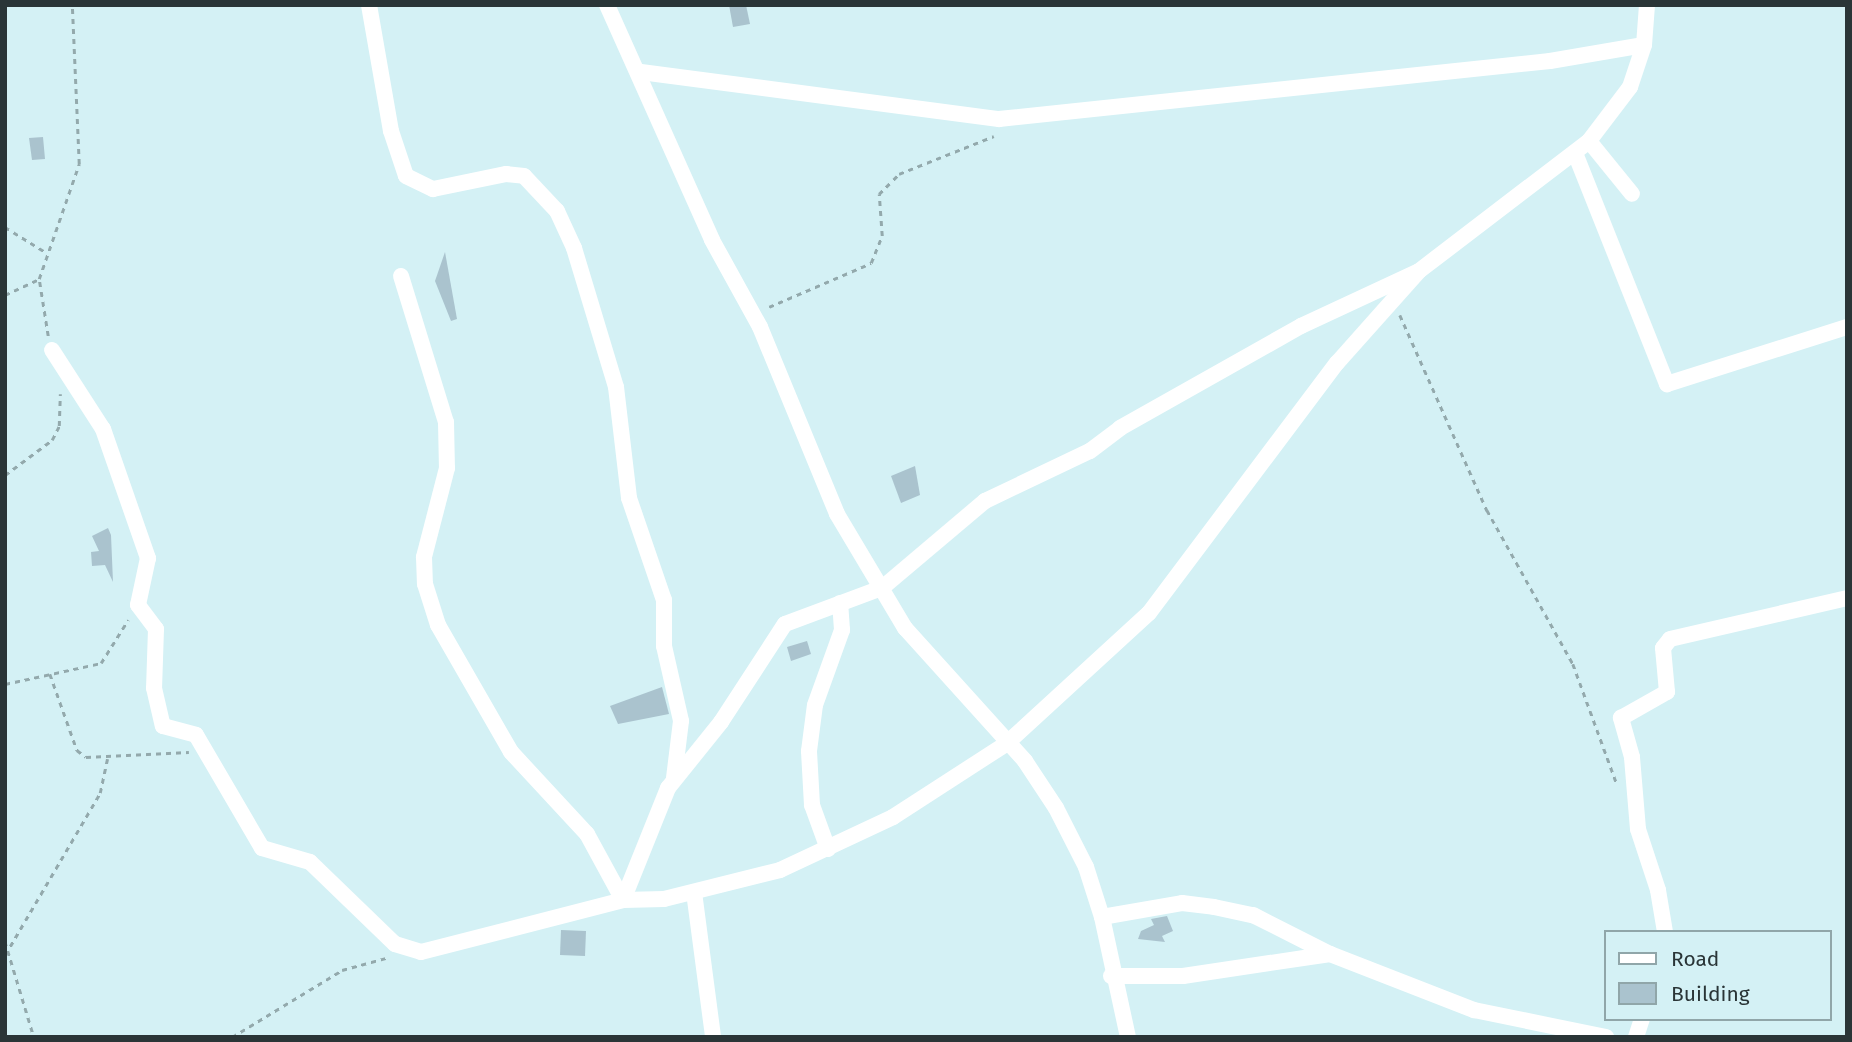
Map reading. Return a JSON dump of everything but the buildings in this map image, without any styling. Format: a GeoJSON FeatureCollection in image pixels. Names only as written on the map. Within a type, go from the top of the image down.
{"type":"FeatureCollection","features":[{"type":"Feature","properties":{"kind":"street"},"geometry":{"type":"LineString","coordinates":[[369,5],[391,131],[406,176],[433,189],[506,174],[524,176],[556,211],[574,248],[616,387],[629,498],[664,600],[663,646],[681,721],[674,780]]}},
{"type":"Feature","properties":{"kind":"street"},"geometry":{"type":"LineString","coordinates":[[607,5],[641,72],[702,217],[755,317],[837,514],[914,638],[1006,744],[1056,808],[1086,867],[1102,918],[1111,976],[1128,1037]]}},
{"type":"Feature","properties":{"kind":"street"},"geometry":{"type":"LineString","coordinates":[[623,900],[674,780],[721,722],[778,630],[802,614],[882,588],[985,501],[1090,451],[1120,428],[1301,326],[1419,271],[1589,141],[1630,87],[1644,46],[1647,5]]}},
{"type":"Feature","properties":{"kind":"street"},"geometry":{"type":"LineString","coordinates":[[641,72],[999,119],[1550,61],[1644,46]]}},
{"type":"Feature","properties":{"kind":"street"},"geometry":{"type":"LineString","coordinates":[[1589,141],[1632,194]]}},
{"type":"Feature","properties":{"kind":"street"},"geometry":{"type":"LineString","coordinates":[[1575,153],[1667,384],[1847,327]]}},
{"type":"Feature","properties":{"kind":"street"},"geometry":{"type":"LineString","coordinates":[[52,350],[103,429],[138,526],[149,568],[138,605],[156,629],[154,688],[163,726],[172,732],[192,731],[262,848],[310,862],[405,950],[421,952],[623,900],[694,892],[754,878],[828,849],[893,817],[1006,744],[1149,613],[1337,363],[1419,271]]}},
{"type":"Feature","properties":{"kind":"street"},"geometry":{"type":"LineString","coordinates":[[401,276],[446,422],[447,468],[424,557],[425,584],[438,625],[511,752],[587,834],[623,900]]}},
{"type":"Feature","properties":{"kind":"street"},"geometry":{"type":"LineString","coordinates":[[1665,930],[1658,890],[1637,829],[1632,757],[1621,718],[1667,692],[1663,648],[1670,639],[1847,598]]}},
{"type":"Feature","properties":{"kind":"street"},"geometry":{"type":"LineString","coordinates":[[828,849],[812,805],[809,751],[815,705],[842,630],[840,603]]}},
{"type":"Feature","properties":{"kind":"street"},"geometry":{"type":"LineString","coordinates":[[694,892],[713,1037]]}},
{"type":"Feature","properties":{"kind":"street"},"geometry":{"type":"LineString","coordinates":[[1102,918],[1182,903],[1253,915],[1330,954],[1474,1010],[1606,1037]]}},
{"type":"Feature","properties":{"kind":"street"},"geometry":{"type":"LineString","coordinates":[[1111,976],[1183,976],[1330,954]]}},
{"type":"Feature","properties":{"kind":"path"},"geometry":{"type":"LineString","coordinates":[[52,350],[39,279],[79,164],[72,5]]}},
{"type":"Feature","properties":{"kind":"path"},"geometry":{"type":"LineString","coordinates":[[755,317],[777,302],[831,285],[871,263],[882,236],[879,194],[899,174],[997,134]]}},
{"type":"Feature","properties":{"kind":"path"},"geometry":{"type":"LineString","coordinates":[[5,227],[47,253]]}},
{"type":"Feature","properties":{"kind":"path"},"geometry":{"type":"LineString","coordinates":[[5,295],[39,279]]}},
{"type":"Feature","properties":{"kind":"path"},"geometry":{"type":"LineString","coordinates":[[1394,302],[1487,510],[1573,664],[1619,790]]}},
{"type":"Feature","properties":{"kind":"path"},"geometry":{"type":"LineString","coordinates":[[5,475],[52,440],[59,426],[59,389]]}},
{"type":"Feature","properties":{"kind":"path"},"geometry":{"type":"LineString","coordinates":[[5,684],[102,663],[138,605]]}},
{"type":"Feature","properties":{"kind":"path"},"geometry":{"type":"LineString","coordinates":[[50,674],[77,750],[95,760],[204,751]]}},
{"type":"Feature","properties":{"kind":"path"},"geometry":{"type":"LineString","coordinates":[[5,955],[100,793],[107,759]]}},
{"type":"Feature","properties":{"kind":"path"},"geometry":{"type":"LineString","coordinates":[[5,941],[34,1037]]}},
{"type":"Feature","properties":{"kind":"path"},"geometry":{"type":"LineString","coordinates":[[232,1037],[342,970],[405,950]]}}]}
